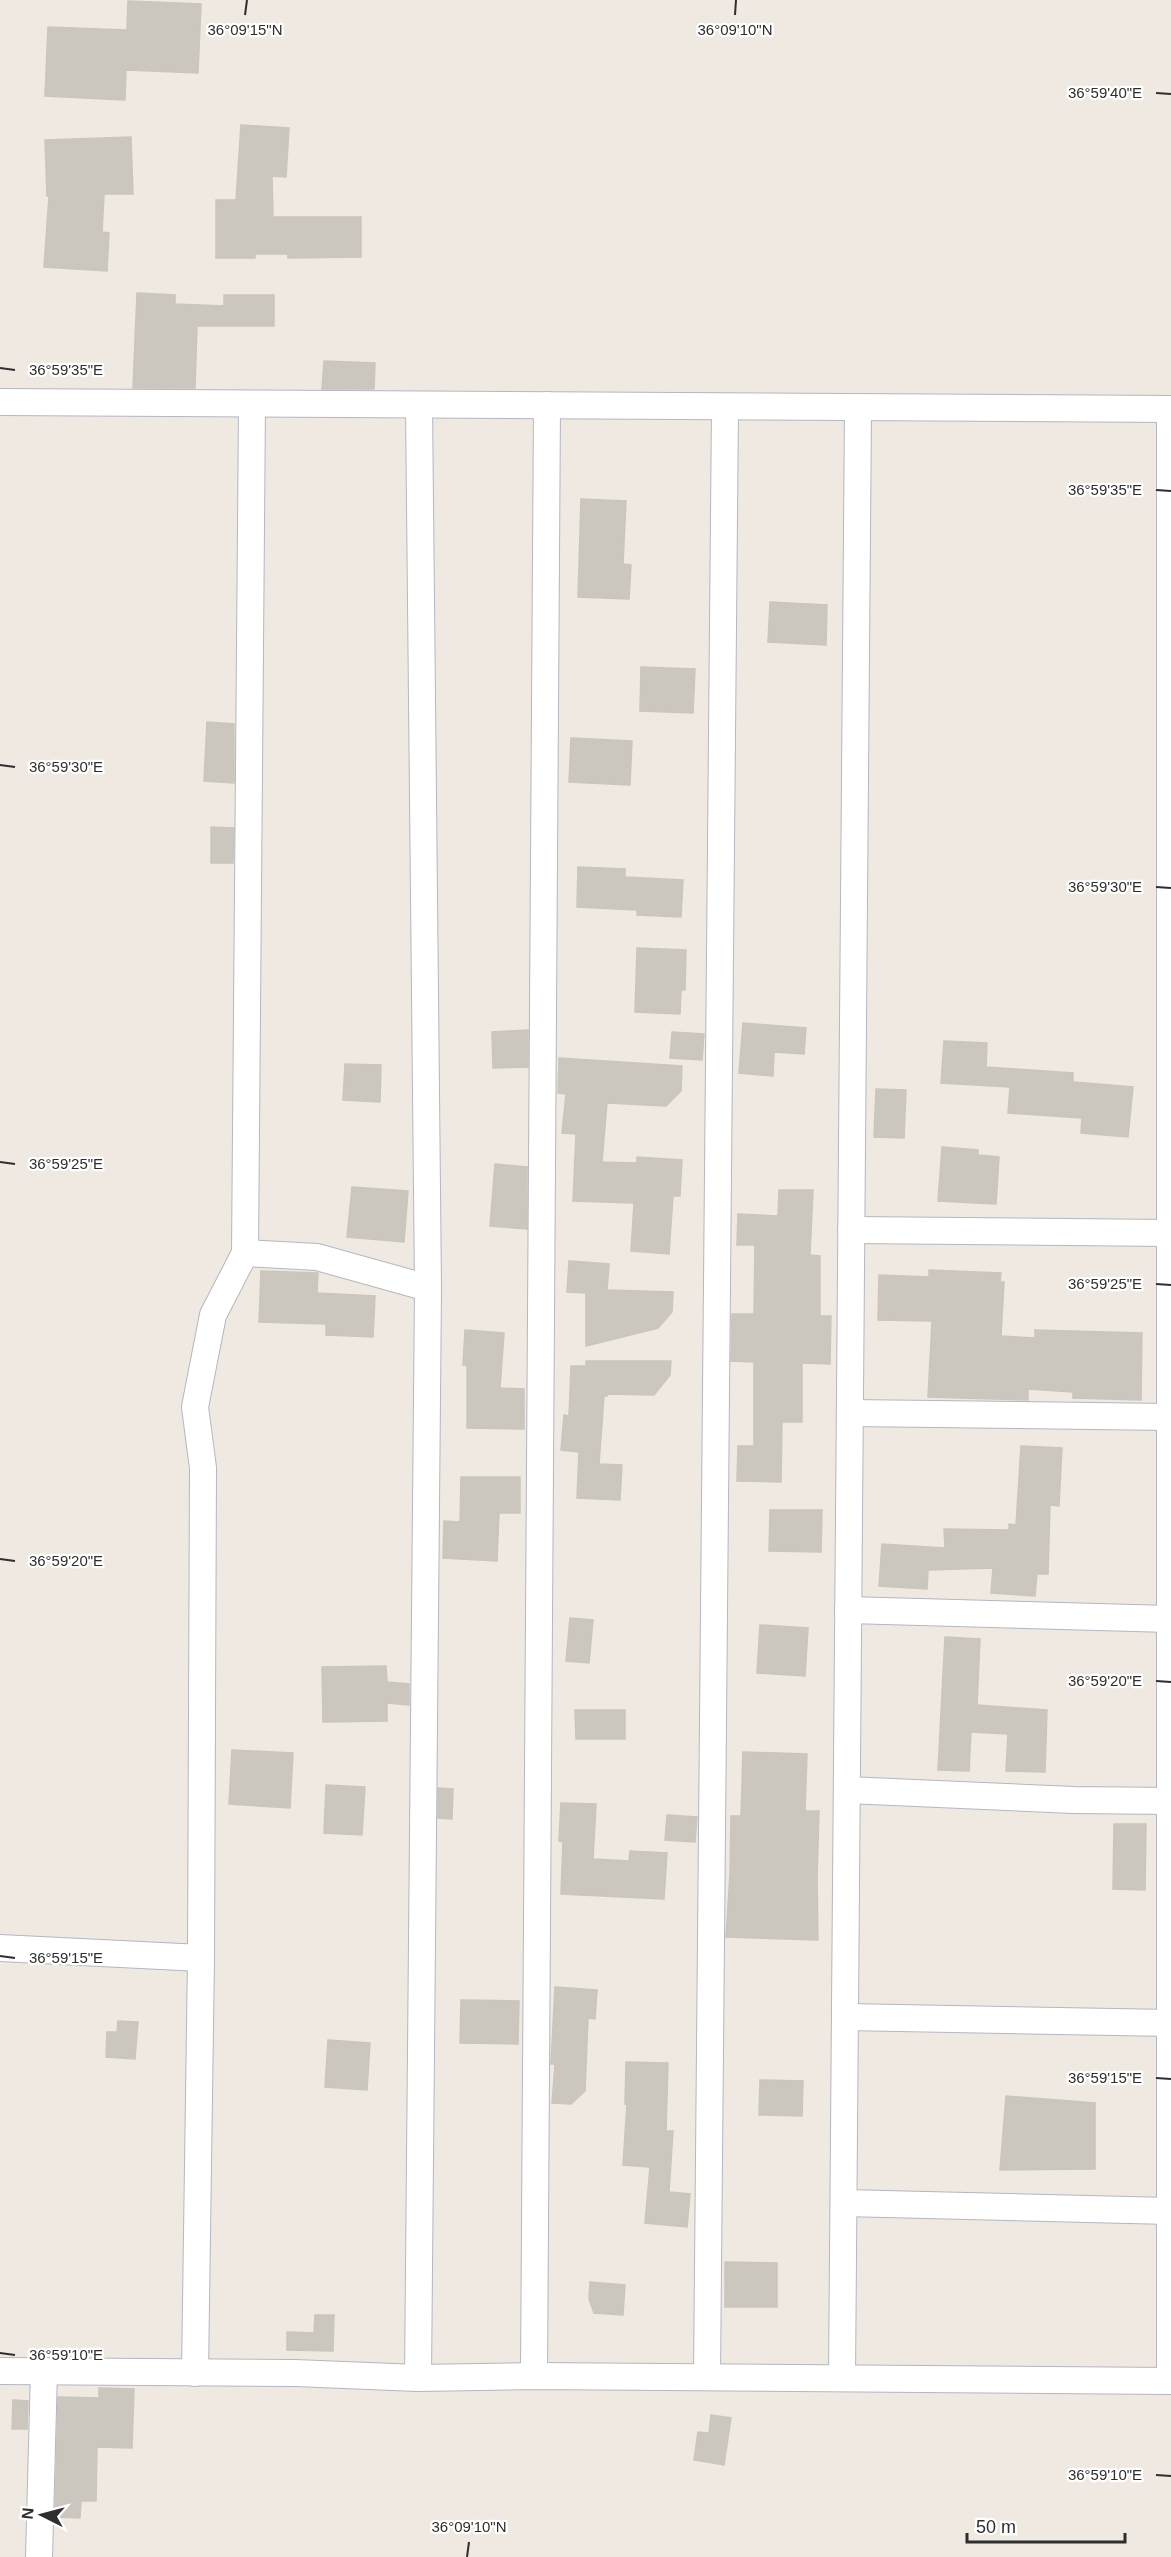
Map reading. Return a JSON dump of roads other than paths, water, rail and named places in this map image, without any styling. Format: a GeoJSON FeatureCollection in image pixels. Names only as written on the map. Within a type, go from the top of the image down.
{"type":"FeatureCollection","features":[{"type":"Feature","properties":{"kind":"street"},"geometry":{"type":"LineString","coordinates":[[0,402],[1170,409],[1170,2381],[534,2376],[418,2378],[295,2373],[0,2371]]}},
{"type":"Feature","properties":{"kind":"street"},"geometry":{"type":"LineString","coordinates":[[195,2373],[201,1958],[203,1468],[195,1407],[213,1315],[245,1253],[252,404]]}},
{"type":"Feature","properties":{"kind":"street"},"geometry":{"type":"LineString","coordinates":[[418,2378],[428,1288],[419,405]]}},
{"type":"Feature","properties":{"kind":"street"},"geometry":{"type":"LineString","coordinates":[[534,2376],[547,405]]}},
{"type":"Feature","properties":{"kind":"street"},"geometry":{"type":"LineString","coordinates":[[707,2377],[725,407]]}},
{"type":"Feature","properties":{"kind":"street"},"geometry":{"type":"LineString","coordinates":[[842,2378],[858,408]]}},
{"type":"Feature","properties":{"kind":"street"},"geometry":{"type":"LineString","coordinates":[[851,1230],[1170,1233]]}},
{"type":"Feature","properties":{"kind":"street"},"geometry":{"type":"LineString","coordinates":[[245,1253],[317,1257],[428,1288]]}},
{"type":"Feature","properties":{"kind":"street"},"geometry":{"type":"LineString","coordinates":[[850,1413],[1170,1417]]}},
{"type":"Feature","properties":{"kind":"street"},"geometry":{"type":"LineString","coordinates":[[848,1610],[1170,1619]]}},
{"type":"Feature","properties":{"kind":"street"},"geometry":{"type":"LineString","coordinates":[[847,1790],[1074,1800],[1170,1801]]}},
{"type":"Feature","properties":{"kind":"street"},"geometry":{"type":"LineString","coordinates":[[0,1948],[201,1958]]}},
{"type":"Feature","properties":{"kind":"street"},"geometry":{"type":"LineString","coordinates":[[845,2017],[1170,2023]]}},
{"type":"Feature","properties":{"kind":"street"},"geometry":{"type":"LineString","coordinates":[[844,2203],[1170,2211]]}},
{"type":"Feature","properties":{"kind":"street"},"geometry":{"type":"LineString","coordinates":[[39,2557],[44,2371]]}}]}
